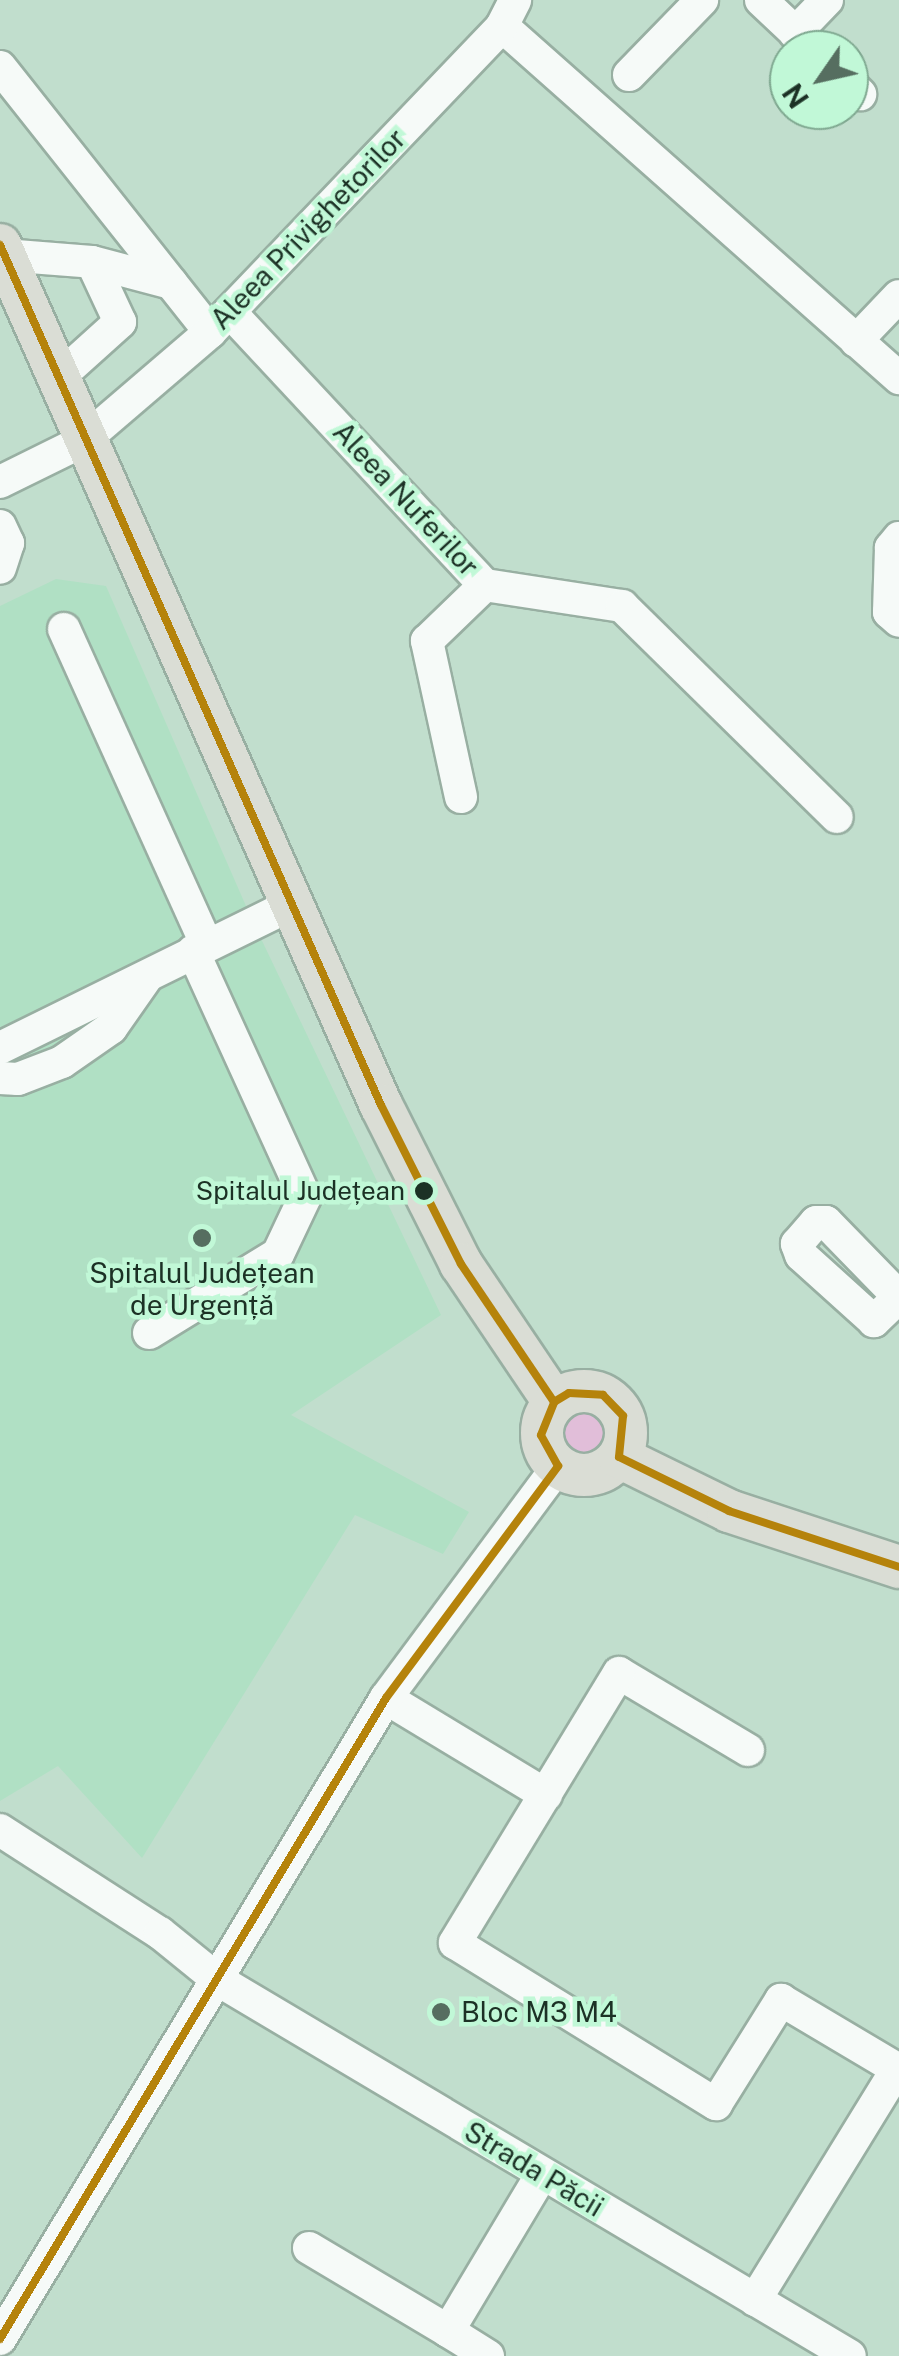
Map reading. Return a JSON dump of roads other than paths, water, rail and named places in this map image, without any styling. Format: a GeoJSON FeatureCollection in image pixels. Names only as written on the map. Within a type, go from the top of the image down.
{"type":"FeatureCollection","features":[{"type":"Feature","properties":{"kind":"main road"},"geometry":{"type":"LineString","coordinates":[[2,250],[290,905],[452,1248],[519,1359],[554,1402]]}},
{"type":"Feature","properties":{"kind":"main road"},"geometry":{"type":"LineString","coordinates":[[586,1391],[614,1404],[626,1430],[619,1457],[590,1475],[558,1466],[541,1435],[554,1402],[586,1391]]}},
{"type":"Feature","properties":{"kind":"main road"},"geometry":{"type":"LineString","coordinates":[[619,1457],[729,1511],[899,1567]]}},
{"type":"Feature","properties":{"kind":"street"},"geometry":{"type":"LineString","coordinates":[[628,75],[702,0]]}},
{"type":"Feature","properties":{"kind":"street"},"geometry":{"type":"LineString","coordinates":[[761,0],[792,30]]}},
{"type":"Feature","properties":{"kind":"street"},"geometry":{"type":"LineString","coordinates":[[810,30],[827,0]]}},
{"type":"Feature","properties":{"kind":"street"},"geometry":{"type":"LineString","coordinates":[[508,13],[899,378]]}},
{"type":"Feature","properties":{"kind":"street","name":"Aleea Privighetorilor"},"geometry":{"type":"LineString","coordinates":[[0,482],[83,441],[220,322],[508,13]]}},
{"type":"Feature","properties":{"kind":"street","name":"Aleea Nuferilor"},"geometry":{"type":"LineString","coordinates":[[0,68],[172,282],[220,322],[485,585],[622,606],[837,817]]}},
{"type":"Feature","properties":{"kind":"street"},"geometry":{"type":"LineString","coordinates":[[2,250],[92,262],[172,282]]}},
{"type":"Feature","properties":{"kind":"street"},"geometry":{"type":"LineString","coordinates":[[57,379],[120,322],[92,262]]}},
{"type":"Feature","properties":{"kind":"street"},"geometry":{"type":"LineString","coordinates":[[856,341],[899,296]]}},
{"type":"Feature","properties":{"kind":"street"},"geometry":{"type":"LineString","coordinates":[[0,526],[8,543],[0,568]]}},
{"type":"Feature","properties":{"kind":"street"},"geometry":{"type":"LineString","coordinates":[[899,538],[891,548],[889,612],[899,621]]}},
{"type":"Feature","properties":{"kind":"street"},"geometry":{"type":"LineString","coordinates":[[462,797],[427,641],[485,585]]}},
{"type":"Feature","properties":{"kind":"street"},"geometry":{"type":"LineString","coordinates":[[64,629],[305,1197],[278,1254],[149,1332]]}},
{"type":"Feature","properties":{"kind":"street"},"geometry":{"type":"LineString","coordinates":[[0,1048],[290,905]]}},
{"type":"Feature","properties":{"kind":"street"},"geometry":{"type":"LineString","coordinates":[[0,1078],[18,1079],[62,1062],[111,1028],[149,974]]}},
{"type":"Feature","properties":{"kind":"street"},"geometry":{"type":"LineString","coordinates":[[0,2340],[386,1698],[558,1466]]}},
{"type":"Feature","properties":{"kind":"street"},"geometry":{"type":"LineString","coordinates":[[748,1750],[619,1673],[456,1943],[716,2104],[781,2000],[898,2069],[755,2300]]}},
{"type":"Feature","properties":{"kind":"street"},"geometry":{"type":"LineString","coordinates":[[386,1698],[546,1795]]}},
{"type":"Feature","properties":{"kind":"street","name":"Strada Păcii"},"geometry":{"type":"LineString","coordinates":[[0,1830],[160,1933],[218,1980],[850,2356]]}},
{"type":"Feature","properties":{"kind":"street"},"geometry":{"type":"LineString","coordinates":[[448,2331],[542,2174]]}},
{"type":"Feature","properties":{"kind":"street"},"geometry":{"type":"LineString","coordinates":[[308,2248],[488,2356]]}},
{"type":"Feature","properties":{"kind":"place","name":"Spitalul Județean"},"geometry":{"type":"Point","coordinates":[424,1191]}},
{"type":"Feature","properties":{"kind":"place","name":"Spitalul Județean de Urgență"},"geometry":{"type":"Point","coordinates":[202,1238]}},
{"type":"Feature","properties":{"kind":"place","name":"Bloc M3 M4"},"geometry":{"type":"Point","coordinates":[441,2012]}}]}
